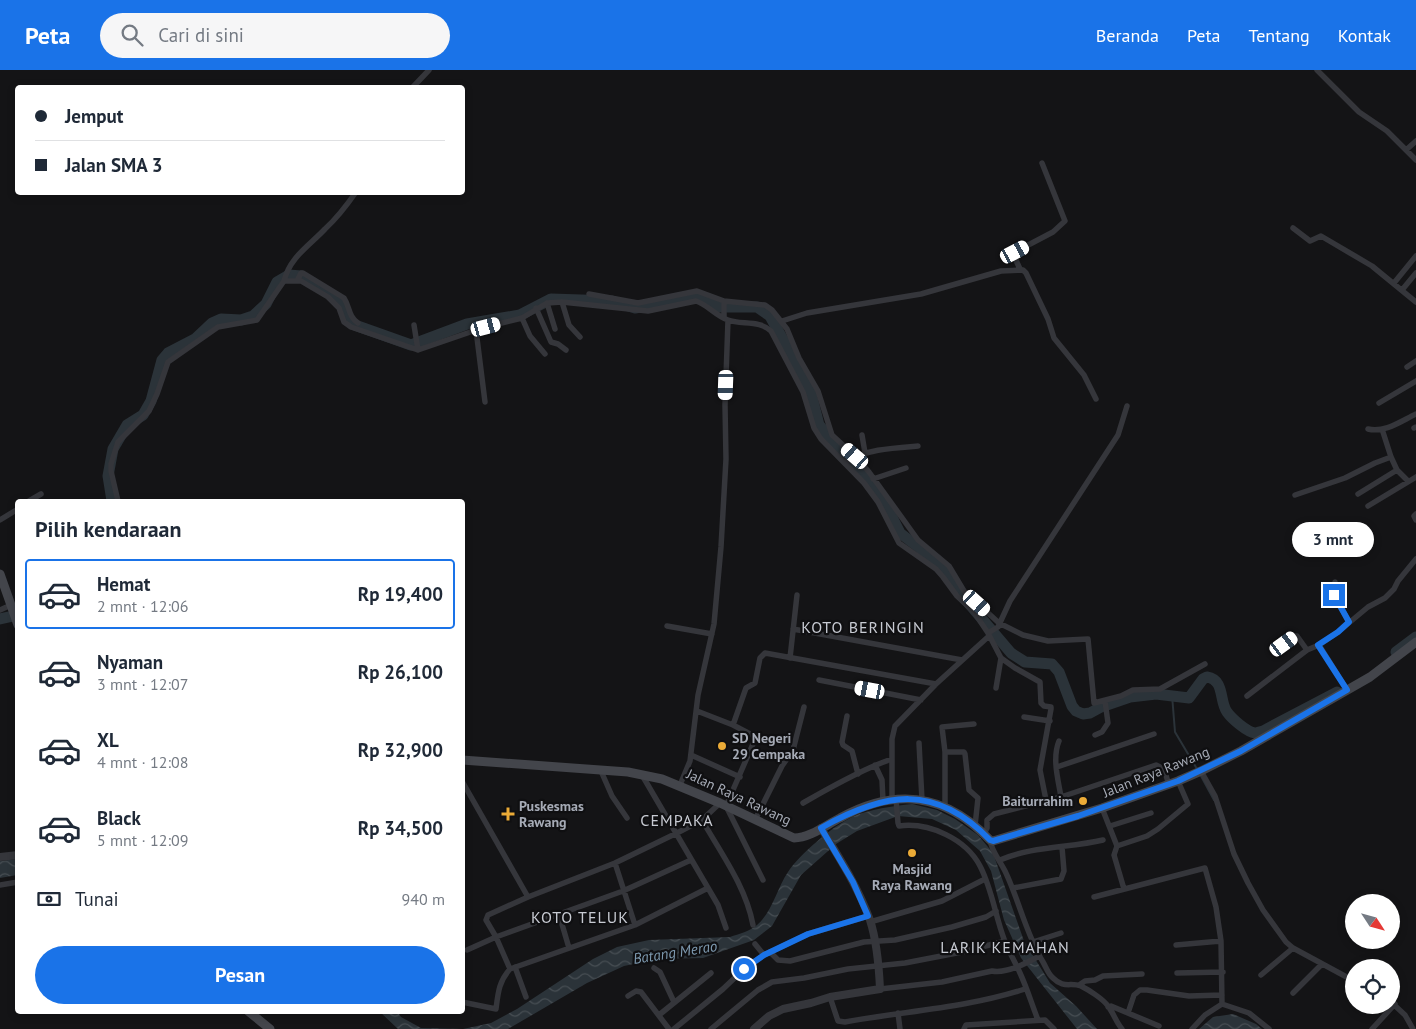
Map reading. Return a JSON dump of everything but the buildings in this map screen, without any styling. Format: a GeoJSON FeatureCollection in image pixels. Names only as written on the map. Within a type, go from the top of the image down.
{"type":"FeatureCollection","features":[{"type":"Feature","properties":{"kind":"main road"},"geometry":{"type":"LineString","coordinates":[[0,574],[15,616]]}},
{"type":"Feature","properties":{"kind":"main road","name":"Jalan Raya Rawang"},"geometry":{"type":"LineString","coordinates":[[465,760],[642,774],[680,785],[794,838],[823,830],[849,812],[892,801],[922,800],[946,806],[976,826],[993,841],[1102,808],[1201,771],[1241,751],[1346,687],[1370,676],[1416,642]]}},
{"type":"Feature","properties":{"kind":"main road"},"geometry":{"type":"LineString","coordinates":[[252,1014],[270,1029]]}},
{"type":"Feature","properties":{"kind":"street"},"geometry":{"type":"LineString","coordinates":[[415,85],[429,70]]}},
{"type":"Feature","properties":{"kind":"street"},"geometry":{"type":"LineString","coordinates":[[1317,70],[1359,112],[1387,131],[1416,160]]}},
{"type":"Feature","properties":{"kind":"street"},"geometry":{"type":"LineString","coordinates":[[1406,150],[1416,141]]}},
{"type":"Feature","properties":{"kind":"street"},"geometry":{"type":"LineString","coordinates":[[1042,164],[1065,221],[1053,232],[1015,252],[1014,256],[1020,269],[1026,273],[1048,319],[1054,338],[1084,375],[1096,399]]}},
{"type":"Feature","properties":{"kind":"street"},"geometry":{"type":"LineString","coordinates":[[118,499],[111,471],[118,442],[149,411],[168,362],[218,327],[257,320],[284,281],[286,270],[307,244],[325,229],[353,195]]}},
{"type":"Feature","properties":{"kind":"street"},"geometry":{"type":"LineString","coordinates":[[1293,228],[1310,241],[1322,236],[1372,266],[1416,302]]}},
{"type":"Feature","properties":{"kind":"street"},"geometry":{"type":"LineString","coordinates":[[1394,283],[1416,256]]}},
{"type":"Feature","properties":{"kind":"street"},"geometry":{"type":"LineString","coordinates":[[782,321],[807,313],[921,294],[981,276],[1020,269]]}},
{"type":"Feature","properties":{"kind":"street"},"geometry":{"type":"LineString","coordinates":[[284,281],[298,278],[303,273],[344,298],[348,304],[350,315],[358,323]]}},
{"type":"Feature","properties":{"kind":"street"},"geometry":{"type":"LineString","coordinates":[[1402,290],[1416,273]]}},
{"type":"Feature","properties":{"kind":"street"},"geometry":{"type":"LineString","coordinates":[[298,278],[334,302],[342,320],[348,326],[417,346],[522,318],[547,303],[562,302],[648,311],[696,301],[725,318],[765,326],[771,331],[804,392],[814,428],[821,439],[846,462],[864,483],[878,502],[899,542],[936,569],[974,612],[989,633],[1000,658],[996,688]]}},
{"type":"Feature","properties":{"kind":"street"},"geometry":{"type":"LineString","coordinates":[[589,294],[638,303],[697,290],[724,302],[765,305],[772,310],[787,328],[799,358],[818,391],[832,435],[855,457],[873,479],[915,537],[949,566],[960,586],[998,625],[1023,635],[1048,641],[1088,640],[1094,703],[1106,704],[1133,690],[1160,689],[1205,664]]}},
{"type":"Feature","properties":{"kind":"street"},"geometry":{"type":"LineString","coordinates":[[562,302],[569,325],[580,337]]}},
{"type":"Feature","properties":{"kind":"street"},"geometry":{"type":"LineString","coordinates":[[680,785],[690,761],[698,695],[712,634],[720,555],[726,459],[724,302]]}},
{"type":"Feature","properties":{"kind":"street"},"geometry":{"type":"LineString","coordinates":[[547,303],[555,329]]}},
{"type":"Feature","properties":{"kind":"street"},"geometry":{"type":"LineString","coordinates":[[536,308],[551,342],[558,344],[566,350]]}},
{"type":"Feature","properties":{"kind":"street"},"geometry":{"type":"LineString","coordinates":[[522,318],[530,336],[545,354]]}},
{"type":"Feature","properties":{"kind":"street"},"geometry":{"type":"LineString","coordinates":[[414,325],[417,346]]}},
{"type":"Feature","properties":{"kind":"street"},"geometry":{"type":"LineString","coordinates":[[476,330],[485,402]]}},
{"type":"Feature","properties":{"kind":"street"},"geometry":{"type":"LineString","coordinates":[[1407,367],[1416,361]]}},
{"type":"Feature","properties":{"kind":"street"},"geometry":{"type":"LineString","coordinates":[[1379,403],[1416,381]]}},
{"type":"Feature","properties":{"kind":"street"},"geometry":{"type":"LineString","coordinates":[[892,801],[892,739],[895,726],[998,625],[1010,601],[1118,435],[1128,406]]}},
{"type":"Feature","properties":{"kind":"street"},"geometry":{"type":"LineString","coordinates":[[1368,429],[1382,429],[1416,414]]}},
{"type":"Feature","properties":{"kind":"street"},"geometry":{"type":"LineString","coordinates":[[1382,429],[1390,458],[1397,470],[1408,482]]}},
{"type":"Feature","properties":{"kind":"street"},"geometry":{"type":"LineString","coordinates":[[862,435],[865,453]]}},
{"type":"Feature","properties":{"kind":"street"},"geometry":{"type":"LineString","coordinates":[[846,462],[865,453],[880,449],[918,446]]}},
{"type":"Feature","properties":{"kind":"street"},"geometry":{"type":"LineString","coordinates":[[1295,494],[1346,478],[1390,458]]}},
{"type":"Feature","properties":{"kind":"street"},"geometry":{"type":"LineString","coordinates":[[873,479],[906,468]]}},
{"type":"Feature","properties":{"kind":"street"},"geometry":{"type":"LineString","coordinates":[[1358,494],[1397,470]]}},
{"type":"Feature","properties":{"kind":"street"},"geometry":{"type":"LineString","coordinates":[[1368,506],[1416,477]]}},
{"type":"Feature","properties":{"kind":"street"},"geometry":{"type":"LineString","coordinates":[[32,499],[40,494]]}},
{"type":"Feature","properties":{"kind":"street"},"geometry":{"type":"LineString","coordinates":[[0,520],[15,511]]}},
{"type":"Feature","properties":{"kind":"street"},"geometry":{"type":"LineString","coordinates":[[1416,514],[1414,516],[1416,520]]}},
{"type":"Feature","properties":{"kind":"street"},"geometry":{"type":"LineString","coordinates":[[1247,696],[1308,650],[1338,632],[1368,608],[1385,598],[1416,559]]}},
{"type":"Feature","properties":{"kind":"street"},"geometry":{"type":"LineString","coordinates":[[936,569],[943,561]]}},
{"type":"Feature","properties":{"kind":"street"},"geometry":{"type":"LineString","coordinates":[[1335,582],[1334,595],[1349,622]]}},
{"type":"Feature","properties":{"kind":"street"},"geometry":{"type":"LineString","coordinates":[[790,658],[797,595]]}},
{"type":"Feature","properties":{"kind":"street"},"geometry":{"type":"LineString","coordinates":[[0,610],[12,607]]}},
{"type":"Feature","properties":{"kind":"street"},"geometry":{"type":"LineString","coordinates":[[667,626],[712,634]]}},
{"type":"Feature","properties":{"kind":"street"},"geometry":{"type":"LineString","coordinates":[[793,629],[962,660]]}},
{"type":"Feature","properties":{"kind":"street"},"geometry":{"type":"LineString","coordinates":[[1284,644],[1297,636],[1308,650]]}},
{"type":"Feature","properties":{"kind":"street"},"geometry":{"type":"LineString","coordinates":[[1318,645],[1346,687]]}},
{"type":"Feature","properties":{"kind":"street"},"geometry":{"type":"LineString","coordinates":[[732,725],[746,688],[755,683],[762,655],[765,653],[936,684]]}},
{"type":"Feature","properties":{"kind":"street"},"geometry":{"type":"LineString","coordinates":[[1000,658],[1040,682],[1041,703],[1044,706],[1051,707],[1040,770],[1046,800]]}},
{"type":"Feature","properties":{"kind":"street"},"geometry":{"type":"LineString","coordinates":[[820,680],[921,700]]}},
{"type":"Feature","properties":{"kind":"street"},"geometry":{"type":"LineString","coordinates":[[1095,735],[1102,732],[1108,724],[1106,704]]}},
{"type":"Feature","properties":{"kind":"street"},"geometry":{"type":"LineString","coordinates":[[755,820],[782,766],[793,750],[804,707]]}},
{"type":"Feature","properties":{"kind":"street"},"geometry":{"type":"LineString","coordinates":[[526,997],[486,920],[488,915],[528,897],[615,863],[678,834],[702,820],[723,804],[740,777],[756,738],[732,725],[697,711]]}},
{"type":"Feature","properties":{"kind":"street"},"geometry":{"type":"LineString","coordinates":[[848,716],[842,742],[843,746],[852,751],[858,774]]}},
{"type":"Feature","properties":{"kind":"street"},"geometry":{"type":"LineString","coordinates":[[1024,717],[1050,721]]}},
{"type":"Feature","properties":{"kind":"street"},"geometry":{"type":"LineString","coordinates":[[946,806],[945,752],[942,727],[974,724]]}},
{"type":"Feature","properties":{"kind":"street"},"geometry":{"type":"LineString","coordinates":[[1057,767],[1154,734]]}},
{"type":"Feature","properties":{"kind":"street"},"geometry":{"type":"LineString","coordinates":[[1059,741],[1055,750],[1061,797]]}},
{"type":"Feature","properties":{"kind":"street"},"geometry":{"type":"LineString","coordinates":[[919,743],[922,800]]}},
{"type":"Feature","properties":{"kind":"street"},"geometry":{"type":"LineString","coordinates":[[945,752],[964,752],[965,754],[969,790],[978,798],[976,826]]}},
{"type":"Feature","properties":{"kind":"street"},"geometry":{"type":"LineString","coordinates":[[691,754],[740,777]]}},
{"type":"Feature","properties":{"kind":"street"},"geometry":{"type":"LineString","coordinates":[[803,803],[875,765],[892,759]]}},
{"type":"Feature","properties":{"kind":"street"},"geometry":{"type":"LineString","coordinates":[[875,765],[892,801],[899,826],[923,826],[943,833],[952,838],[973,856],[980,866],[1005,940],[1038,1020]]}},
{"type":"Feature","properties":{"kind":"street"},"geometry":{"type":"LineString","coordinates":[[1142,974],[1103,976],[1096,980],[1085,981],[1079,985],[1067,986],[1058,983],[1038,956],[1013,888],[987,837],[987,820],[994,814],[1061,797],[1156,765],[1164,769],[1168,784]]}},
{"type":"Feature","properties":{"kind":"street"},"geometry":{"type":"LineString","coordinates":[[601,771],[612,796],[626,818]]}},
{"type":"Feature","properties":{"kind":"street"},"geometry":{"type":"LineString","coordinates":[[1201,771],[1215,796],[1234,854],[1262,910],[1286,942],[1293,948],[1345,976]]}},
{"type":"Feature","properties":{"kind":"street"},"geometry":{"type":"LineString","coordinates":[[642,774],[718,905],[726,928]]}},
{"type":"Feature","properties":{"kind":"street"},"geometry":{"type":"LineString","coordinates":[[1117,846],[1147,836],[1188,804],[1178,781]]}},
{"type":"Feature","properties":{"kind":"street"},"geometry":{"type":"LineString","coordinates":[[465,786],[528,897]]}},
{"type":"Feature","properties":{"kind":"street"},"geometry":{"type":"LineString","coordinates":[[723,804],[763,880]]}},
{"type":"Feature","properties":{"kind":"street"},"geometry":{"type":"LineString","coordinates":[[1102,808],[1117,846],[1114,855],[1124,889]]}},
{"type":"Feature","properties":{"kind":"street"},"geometry":{"type":"LineString","coordinates":[[1110,826],[1151,813]]}},
{"type":"Feature","properties":{"kind":"street"},"geometry":{"type":"LineString","coordinates":[[702,820],[735,877],[749,909],[753,925]]}},
{"type":"Feature","properties":{"kind":"street"},"geometry":{"type":"LineString","coordinates":[[823,830],[853,882],[869,919],[879,966],[880,989]]}},
{"type":"Feature","properties":{"kind":"street"},"geometry":{"type":"LineString","coordinates":[[1000,860],[1017,854],[1103,840]]}},
{"type":"Feature","properties":{"kind":"street"},"geometry":{"type":"LineString","coordinates":[[1013,888],[1060,878],[1064,871],[1062,847]]}},
{"type":"Feature","properties":{"kind":"street"},"geometry":{"type":"LineString","coordinates":[[0,857],[15,855]]}},
{"type":"Feature","properties":{"kind":"street"},"geometry":{"type":"LineString","coordinates":[[467,950],[496,937],[623,891],[691,860]]}},
{"type":"Feature","properties":{"kind":"street"},"geometry":{"type":"LineString","coordinates":[[615,863],[635,925]]}},
{"type":"Feature","properties":{"kind":"street"},"geometry":{"type":"LineString","coordinates":[[1094,897],[1205,868],[1216,907],[1221,941],[1223,972],[1222,1004]]}},
{"type":"Feature","properties":{"kind":"street"},"geometry":{"type":"LineString","coordinates":[[674,1029],[723,989],[744,969],[767,954],[808,934],[942,901],[985,879]]}},
{"type":"Feature","properties":{"kind":"street"},"geometry":{"type":"LineString","coordinates":[[0,885],[15,882]]}},
{"type":"Feature","properties":{"kind":"street"},"geometry":{"type":"LineString","coordinates":[[465,1003],[496,1009],[499,986],[504,975],[512,968],[635,925],[708,888]]}},
{"type":"Feature","properties":{"kind":"street"},"geometry":{"type":"LineString","coordinates":[[756,944],[767,954],[778,960],[790,961],[864,942],[895,940],[952,927],[986,917],[996,911]]}},
{"type":"Feature","properties":{"kind":"street"},"geometry":{"type":"LineString","coordinates":[[559,914],[569,948]]}},
{"type":"Feature","properties":{"kind":"street"},"geometry":{"type":"LineString","coordinates":[[1033,942],[1061,933]]}},
{"type":"Feature","properties":{"kind":"street"},"geometry":{"type":"LineString","coordinates":[[711,1029],[758,990],[772,982],[848,969],[926,959],[1005,940]]}},
{"type":"Feature","properties":{"kind":"street"},"geometry":{"type":"LineString","coordinates":[[1176,945],[1221,941]]}},
{"type":"Feature","properties":{"kind":"street"},"geometry":{"type":"LineString","coordinates":[[1261,975],[1293,948]]}},
{"type":"Feature","properties":{"kind":"street"},"geometry":{"type":"LineString","coordinates":[[754,1029],[769,1016],[783,1009],[880,989],[942,982],[992,971],[998,972],[1038,956]]}},
{"type":"Feature","properties":{"kind":"street"},"geometry":{"type":"LineString","coordinates":[[1292,993],[1322,964]]}},
{"type":"Feature","properties":{"kind":"street"},"geometry":{"type":"LineString","coordinates":[[654,968],[660,972],[674,1002]]}},
{"type":"Feature","properties":{"kind":"street"},"geometry":{"type":"LineString","coordinates":[[1177,973],[1223,972]]}},
{"type":"Feature","properties":{"kind":"street"},"geometry":{"type":"LineString","coordinates":[[659,1015],[711,973]]}},
{"type":"Feature","properties":{"kind":"street"},"geometry":{"type":"LineString","coordinates":[[1079,985],[1108,1007],[1122,1029]]}},
{"type":"Feature","properties":{"kind":"street"},"geometry":{"type":"LineString","coordinates":[[830,998],[836,1018],[841,1022],[982,1001],[1025,989]]}},
{"type":"Feature","properties":{"kind":"street"},"geometry":{"type":"LineString","coordinates":[[1128,1013],[1134,995],[1140,990],[1189,996],[1222,995]]}},
{"type":"Feature","properties":{"kind":"street"},"geometry":{"type":"LineString","coordinates":[[628,996],[639,991],[669,1029]]}},
{"type":"Feature","properties":{"kind":"street"},"geometry":{"type":"LineString","coordinates":[[1192,1029],[1205,1015],[1222,1004],[1249,1013],[1270,1029]]}},
{"type":"Feature","properties":{"kind":"street"},"geometry":{"type":"LineString","coordinates":[[1108,1007],[1111,1006],[1159,1026]]}},
{"type":"Feature","properties":{"kind":"street"},"geometry":{"type":"LineString","coordinates":[[1400,1010],[1413,1029]]}},
{"type":"Feature","properties":{"kind":"street"},"geometry":{"type":"LineString","coordinates":[[898,1013],[900,1029]]}},
{"type":"Feature","properties":{"kind":"street"},"geometry":{"type":"LineString","coordinates":[[1372,1029],[1384,1014]]}},
{"type":"Feature","properties":{"kind":"street"},"geometry":{"type":"LineString","coordinates":[[964,1029],[966,1025],[1038,1020],[1048,1021],[1054,1029]]}},
{"type":"Feature","properties":{"kind":"water","name":"Batang Merao"},"geometry":{"type":"Polygon","coordinates":[[[912,804],[937,810],[955,819],[978,835],[993,853],[1024,941],[1050,983],[1076,1006],[1097,1029],[1077,1029],[1021,958],[1004,920],[991,871],[980,851],[956,830],[932,819],[898,816],[857,831],[836,844],[801,875],[772,926],[754,940],[703,958],[657,959],[624,966],[587,983],[508,1029],[463,1029],[491,1023],[517,1009],[593,959],[617,947],[649,940],[730,937],[751,929],[767,913],[784,878],[793,865],[827,834],[844,821],[859,814],[882,808],[912,804]]]}},
{"type":"Feature","properties":{"kind":"water"},"geometry":{"type":"Polygon","coordinates":[[[15,859],[15,875],[0,878],[0,861],[15,859]]]}},
{"type":"Feature","properties":{"kind":"water"},"geometry":{"type":"Polygon","coordinates":[[[382,1014],[399,1014],[421,1028],[463,1029],[398,1029],[382,1014]]]}},
{"type":"Feature","properties":{"kind":"water"},"geometry":{"type":"Polygon","coordinates":[[[1233,1014],[1256,1024],[1262,1029],[1199,1029],[1213,1017],[1233,1014]]]}},
{"type":"Feature","properties":{"kind":"waterway"},"geometry":{"type":"LineString","coordinates":[[112,499],[108,476],[113,449],[127,425],[143,415],[151,401],[162,360],[168,353],[195,339],[212,323],[221,319],[241,320],[253,316],[266,304],[277,282],[289,275],[301,276],[337,298],[352,324],[411,345],[467,324],[520,315],[551,299],[612,301],[635,308],[697,297],[718,307],[757,307],[770,316],[810,389],[819,425],[881,495],[900,533],[943,566],[965,599],[1011,653],[1025,662],[1052,664],[1059,672],[1072,706],[1076,711],[1083,714],[1090,713],[1130,697],[1156,694],[1189,698],[1203,679],[1207,677],[1217,682],[1229,715],[1244,728],[1255,733],[1263,731],[1337,692]]}},
{"type":"Feature","properties":{"kind":"waterway"},"geometry":{"type":"LineString","coordinates":[[0,619],[15,616]]}},
{"type":"Feature","properties":{"kind":"waterway"},"geometry":{"type":"LineString","coordinates":[[1396,652],[1416,637]]}},
{"type":"Feature","properties":{"kind":"waterway"},"geometry":{"type":"LineString","coordinates":[[1172,695],[1175,732],[1197,769]]}},
{"type":"Feature","properties":{"kind":"waterway"},"geometry":{"type":"LineString","coordinates":[[1201,776],[1214,800]]}},
{"type":"Feature","properties":{"kind":"place","name":"SD Negeri 29 Cempaka"},"geometry":{"type":"Point","coordinates":[722,746]}},
{"type":"Feature","properties":{"kind":"place","name":"Baiturrahim"},"geometry":{"type":"Point","coordinates":[1083,801]}},
{"type":"Feature","properties":{"kind":"place","name":"Puskesmas Rawang"},"geometry":{"type":"Point","coordinates":[508,814]}},
{"type":"Feature","properties":{"kind":"place","name":"Masjid Raya Rawang"},"geometry":{"type":"Point","coordinates":[912,853]}},
{"type":"Feature","properties":{"kind":"district","name":"KOTO BERINGIN"},"geometry":{"type":"Point","coordinates":[863,627]}},
{"type":"Feature","properties":{"kind":"district","name":"CEMPAKA"},"geometry":{"type":"Point","coordinates":[677,820]}},
{"type":"Feature","properties":{"kind":"district","name":"KOTO TELUK"},"geometry":{"type":"Point","coordinates":[580,917]}},
{"type":"Feature","properties":{"kind":"district","name":"LARIK KEMAHAN"},"geometry":{"type":"Point","coordinates":[1005,947]}},
{"type":"Feature","properties":{"kind":"route"},"geometry":{"type":"LineString","coordinates":[[744,969],[764,955],[808,934],[868,916],[853,882],[821,828],[849,812],[869,804],[896,799],[922,800],[946,806],[976,826],[993,841],[1078,816],[1178,781],[1241,751],[1347,690],[1318,645],[1349,622],[1334,595]]}}]}
